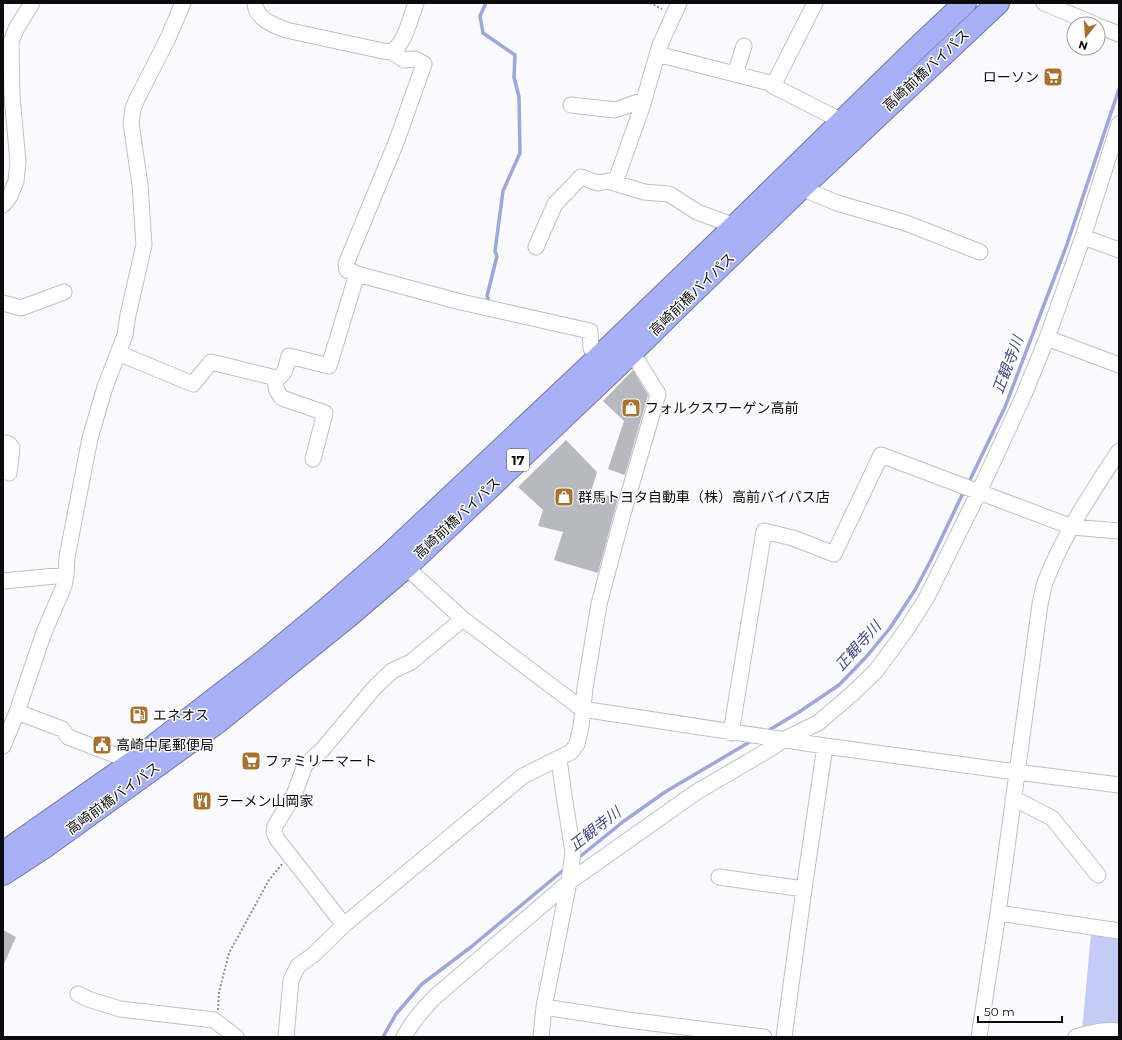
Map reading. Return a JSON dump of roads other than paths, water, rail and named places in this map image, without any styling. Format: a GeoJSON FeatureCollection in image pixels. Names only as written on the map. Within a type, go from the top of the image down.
{"type":"FeatureCollection","features":[{"type":"Feature","properties":{"kind":"highway","name":"高崎前橋バイパス"},"geometry":{"type":"LineString","coordinates":[[3,853],[133,762],[264,661],[390,554],[599,357],[965,3]]}},
{"type":"Feature","properties":{"kind":"highway","name":"高崎前橋バイパス"},"geometry":{"type":"LineString","coordinates":[[3,874],[43,848],[219,721],[345,619],[406,567],[802,188],[998,3]]}},
{"type":"Feature","properties":{"kind":"street"},"geometry":{"type":"LineString","coordinates":[[3,205],[10,196],[16,181],[18,162],[12,96],[11,42],[16,29],[32,3]]}},
{"type":"Feature","properties":{"kind":"street"},"geometry":{"type":"LineString","coordinates":[[3,746],[17,712],[43,635],[64,586],[67,557],[90,438],[105,387],[124,334],[144,245],[140,185],[131,116],[136,101],[168,38],[183,3]]}},
{"type":"Feature","properties":{"kind":"street"},"geometry":{"type":"LineString","coordinates":[[255,3],[256,8],[262,17],[271,24],[286,30],[392,52],[404,60],[415,60],[424,64],[397,140],[346,264],[347,270],[461,302],[590,331],[591,348],[599,357]]}},
{"type":"Feature","properties":{"kind":"street"},"geometry":{"type":"LineString","coordinates":[[392,52],[398,48],[403,38],[416,3]]}},
{"type":"Feature","properties":{"kind":"street"},"geometry":{"type":"LineString","coordinates":[[615,183],[644,100],[660,45],[679,3]]}},
{"type":"Feature","properties":{"kind":"street"},"geometry":{"type":"LineString","coordinates":[[774,84],[815,3]]}},
{"type":"Feature","properties":{"kind":"street"},"geometry":{"type":"LineString","coordinates":[[1044,3],[1075,16]]}},
{"type":"Feature","properties":{"kind":"street"},"geometry":{"type":"LineString","coordinates":[[1106,29],[1119,34]]}},
{"type":"Feature","properties":{"kind":"street"},"geometry":{"type":"LineString","coordinates":[[735,74],[744,46]]}},
{"type":"Feature","properties":{"kind":"street"},"geometry":{"type":"LineString","coordinates":[[657,54],[774,84],[773,86],[842,121]]}},
{"type":"Feature","properties":{"kind":"street"},"geometry":{"type":"LineString","coordinates":[[571,105],[615,110],[644,100]]}},
{"type":"Feature","properties":{"kind":"street"},"geometry":{"type":"LineString","coordinates":[[404,1037],[409,1027],[421,1011],[436,996],[569,882],[695,794],[783,740],[818,723],[876,671],[906,630],[926,599],[979,492],[1023,397],[1047,338],[1116,145],[1119,124]]}},
{"type":"Feature","properties":{"kind":"street"},"geometry":{"type":"LineString","coordinates":[[536,247],[555,204],[581,176],[598,184],[608,181],[644,192],[669,194],[697,212],[735,226]]}},
{"type":"Feature","properties":{"kind":"street"},"geometry":{"type":"LineString","coordinates":[[802,188],[837,203],[906,223],[980,252]]}},
{"type":"Feature","properties":{"kind":"street"},"geometry":{"type":"LineString","coordinates":[[1082,237],[1119,250]]}},
{"type":"Feature","properties":{"kind":"street"},"geometry":{"type":"LineString","coordinates":[[118,353],[193,384],[211,362],[276,378],[281,377],[284,374],[289,356],[329,366],[358,274]]}},
{"type":"Feature","properties":{"kind":"street"},"geometry":{"type":"LineString","coordinates":[[3,303],[21,308],[64,292]]}},
{"type":"Feature","properties":{"kind":"street"},"geometry":{"type":"LineString","coordinates":[[1047,338],[1119,365]]}},
{"type":"Feature","properties":{"kind":"street"},"geometry":{"type":"LineString","coordinates":[[286,1037],[291,980],[298,966],[313,955],[344,925],[523,776],[571,752],[577,744],[581,727],[582,709],[599,604],[624,510],[658,394],[638,362],[630,354]]}},
{"type":"Feature","properties":{"kind":"street"},"geometry":{"type":"LineString","coordinates":[[276,378],[275,386],[282,398],[325,413],[313,459]]}},
{"type":"Feature","properties":{"kind":"street"},"geometry":{"type":"LineString","coordinates":[[3,443],[9,444],[12,448],[9,473]]}},
{"type":"Feature","properties":{"kind":"street"},"geometry":{"type":"LineString","coordinates":[[979,1037],[998,913],[1040,604],[1052,567],[1072,527],[1094,489],[1119,451]]}},
{"type":"Feature","properties":{"kind":"street"},"geometry":{"type":"LineString","coordinates":[[731,733],[764,531],[793,538],[834,554],[881,455],[1072,527],[1119,532]]}},
{"type":"Feature","properties":{"kind":"street"},"geometry":{"type":"LineString","coordinates":[[406,567],[463,620],[582,709],[731,733],[1119,785]]}},
{"type":"Feature","properties":{"kind":"street"},"geometry":{"type":"LineString","coordinates":[[3,581],[66,575]]}},
{"type":"Feature","properties":{"kind":"street"},"geometry":{"type":"LineString","coordinates":[[344,925],[277,839],[274,832],[275,826],[294,795],[305,765],[322,750],[375,687],[392,671],[411,662],[463,620]]}},
{"type":"Feature","properties":{"kind":"street"},"geometry":{"type":"LineString","coordinates":[[17,712],[62,729],[68,737],[133,762]]}},
{"type":"Feature","properties":{"kind":"street"},"geometry":{"type":"LineString","coordinates":[[809,744],[811,734],[818,723]]}},
{"type":"Feature","properties":{"kind":"street"},"geometry":{"type":"LineString","coordinates":[[784,1037],[825,746]]}},
{"type":"Feature","properties":{"kind":"street"},"geometry":{"type":"LineString","coordinates":[[540,1037],[544,1007],[569,882],[573,852],[559,759]]}},
{"type":"Feature","properties":{"kind":"street"},"geometry":{"type":"LineString","coordinates":[[1013,798],[1052,818],[1098,875]]}},
{"type":"Feature","properties":{"kind":"street"},"geometry":{"type":"LineString","coordinates":[[719,877],[804,889]]}},
{"type":"Feature","properties":{"kind":"street"},"geometry":{"type":"LineString","coordinates":[[998,913],[1119,932]]}},
{"type":"Feature","properties":{"kind":"street"},"geometry":{"type":"LineString","coordinates":[[78,994],[88,1000],[120,1009],[214,1020],[236,1037]]}},
{"type":"Feature","properties":{"kind":"street"},"geometry":{"type":"LineString","coordinates":[[544,1007],[628,1020],[675,1032],[764,1037]]}},
{"type":"Feature","properties":{"kind":"street"},"geometry":{"type":"LineString","coordinates":[[1076,1037],[1090,1033],[1112,1030],[1119,1031]]}},
{"type":"Feature","properties":{"kind":"waterway"},"geometry":{"type":"LineString","coordinates":[[486,3],[480,16],[483,33],[515,55],[514,77],[519,97],[520,153],[503,191],[495,251],[497,256],[487,296],[490,304]]}},
{"type":"Feature","properties":{"kind":"waterway","name":"正観寺川"},"geometry":{"type":"LineString","coordinates":[[968,484],[1005,407],[1066,247],[1119,89]]}},
{"type":"Feature","properties":{"kind":"waterway","name":"正観寺川"},"geometry":{"type":"LineString","coordinates":[[766,732],[839,685],[867,656],[890,628],[915,590],[964,491]]}},
{"type":"Feature","properties":{"kind":"waterway","name":"正観寺川"},"geometry":{"type":"LineString","coordinates":[[577,859],[624,821],[665,792],[753,740]]}},
{"type":"Feature","properties":{"kind":"waterway","name":"正観寺川"},"geometry":{"type":"LineString","coordinates":[[383,1037],[396,1014],[422,984],[471,947],[566,868]]}},
{"type":"Feature","properties":{"kind":"place","name":"ローソン"},"geometry":{"type":"Point","coordinates":[1053,77]}},
{"type":"Feature","properties":{"kind":"place","name":"フォルクスワーゲン高前"},"geometry":{"type":"Point","coordinates":[631,408]}},
{"type":"Feature","properties":{"kind":"place","name":"群馬トヨタ自動車（株）高前バイパス店"},"geometry":{"type":"Point","coordinates":[564,497]}},
{"type":"Feature","properties":{"kind":"place","name":"エネオス"},"geometry":{"type":"Point","coordinates":[139,715]}},
{"type":"Feature","properties":{"kind":"place","name":"高崎中尾郵便局"},"geometry":{"type":"Point","coordinates":[102,745]}},
{"type":"Feature","properties":{"kind":"place","name":"ファミリーマート"},"geometry":{"type":"Point","coordinates":[251,761]}},
{"type":"Feature","properties":{"kind":"place","name":"ラーメン山岡家"},"geometry":{"type":"Point","coordinates":[202,801]}}]}
